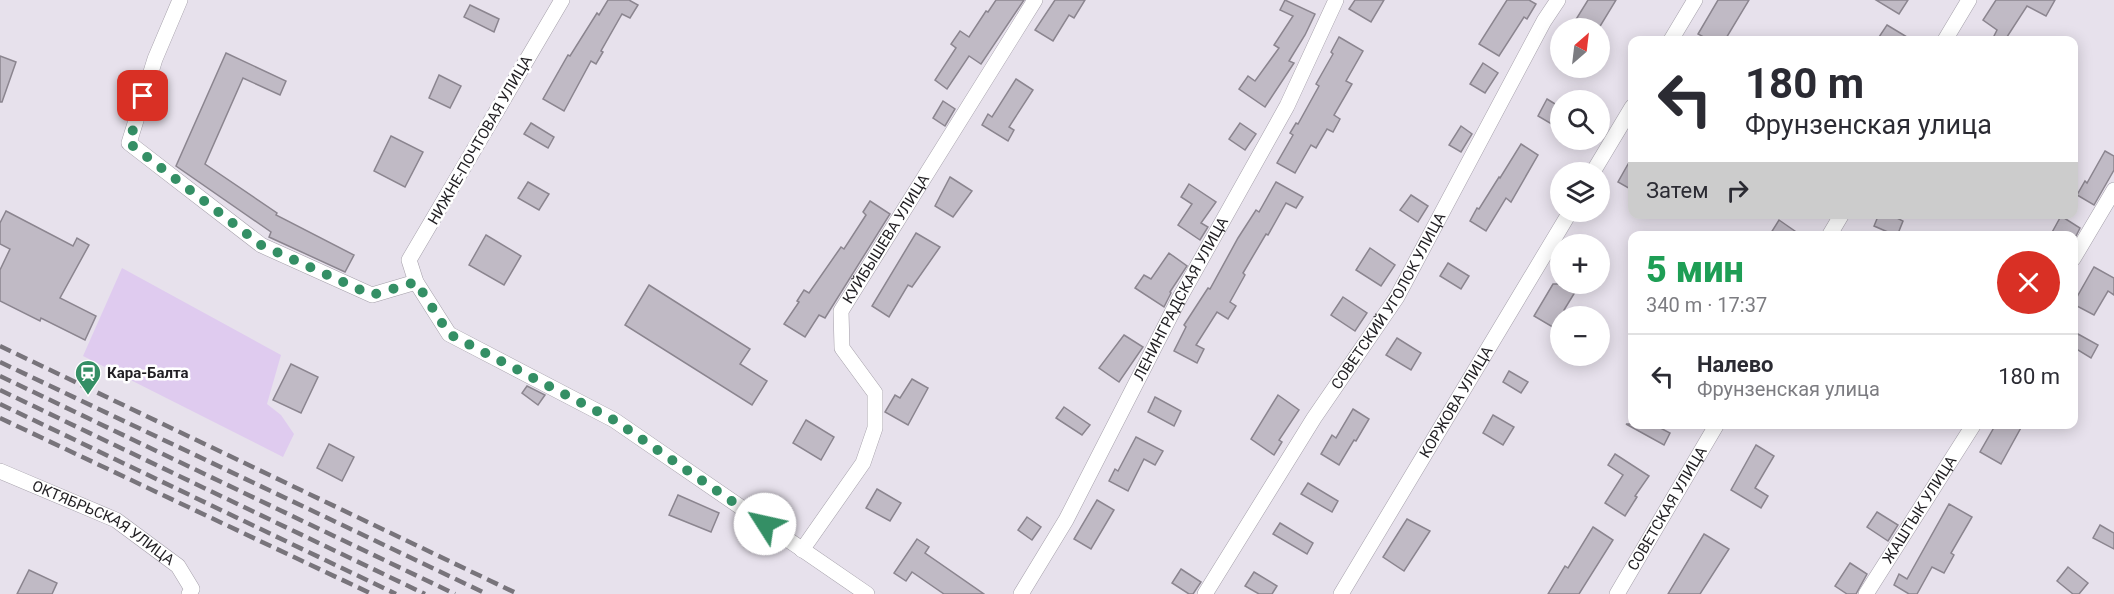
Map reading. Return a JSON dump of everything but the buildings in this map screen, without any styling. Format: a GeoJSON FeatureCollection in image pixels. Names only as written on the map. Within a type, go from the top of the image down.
{"type":"FeatureCollection","features":[{"type":"Feature","properties":{"kind":"street"},"geometry":{"type":"LineString","coordinates":[[180,0],[155,59],[129,143],[261,245],[372,295],[416,282],[449,334],[614,420],[867,594]]}},
{"type":"Feature","properties":{"kind":"street","name":"НИЖНЕ-ПОЧТОВАЯ УЛИЦА"},"geometry":{"type":"LineString","coordinates":[[416,282],[409,260],[562,0]]}},
{"type":"Feature","properties":{"kind":"street","name":"КУЙБЫШЕВА УЛИЦА"},"geometry":{"type":"LineString","coordinates":[[802,550],[862,463],[875,428],[875,393],[842,348],[841,311],[1035,0]]}},
{"type":"Feature","properties":{"kind":"street","name":"ЛЕНИНГРАДСКАЯ УЛИЦА"},"geometry":{"type":"LineString","coordinates":[[1021,594],[1066,520],[1179,299],[1287,106],[1336,0]]}},
{"type":"Feature","properties":{"kind":"street","name":"СОВЕТСКИЙ УГОЛОК УЛИЦА"},"geometry":{"type":"LineString","coordinates":[[1205,594],[1314,418],[1397,297],[1544,21],[1558,0]]}},
{"type":"Feature","properties":{"kind":"street"},"geometry":{"type":"LineString","coordinates":[[1673,36],[1695,0]]}},
{"type":"Feature","properties":{"kind":"street"},"geometry":{"type":"LineString","coordinates":[[1947,36],[1969,0]]}},
{"type":"Feature","properties":{"kind":"street"},"geometry":{"type":"LineString","coordinates":[[1599,162],[1628,114]]}},
{"type":"Feature","properties":{"kind":"street"},"geometry":{"type":"LineString","coordinates":[[2078,251],[2114,190]]}},
{"type":"Feature","properties":{"kind":"street","name":"КОРЖОВА УЛИЦА"},"geometry":{"type":"LineString","coordinates":[[1341,594],[1564,222]]}},
{"type":"Feature","properties":{"kind":"street","name":"СОВЕТСКАЯ УЛИЦА"},"geometry":{"type":"LineString","coordinates":[[1617,594],[1714,429]]}},
{"type":"Feature","properties":{"kind":"street","name":"ЖАШТЫК УЛИЦА"},"geometry":{"type":"LineString","coordinates":[[1866,594],[1971,429]]}},
{"type":"Feature","properties":{"kind":"street","name":"ОКТЯБРЬСКАЯ УЛИЦА"},"geometry":{"type":"LineString","coordinates":[[0,471],[116,520],[178,566],[191,591]]}},
{"type":"Feature","properties":{"kind":"shaded area"},"geometry":{"type":"Polygon","coordinates":[[[122,268],[281,355],[267,404],[281,415],[294,434],[283,457],[83,356],[122,268]]]}},
{"type":"Feature","properties":{"kind":"railway"},"geometry":{"type":"LineString","coordinates":[[0,346],[518,594]]}},
{"type":"Feature","properties":{"kind":"railway"},"geometry":{"type":"LineString","coordinates":[[0,362],[487,594]]}},
{"type":"Feature","properties":{"kind":"railway"},"geometry":{"type":"LineString","coordinates":[[0,376],[455,594]]}},
{"type":"Feature","properties":{"kind":"railway"},"geometry":{"type":"LineString","coordinates":[[0,390],[425,594]]}},
{"type":"Feature","properties":{"kind":"railway"},"geometry":{"type":"LineString","coordinates":[[0,404],[396,594]]}},
{"type":"Feature","properties":{"kind":"railway"},"geometry":{"type":"LineString","coordinates":[[0,418],[372,594]]}},
{"type":"Feature","properties":{"kind":"place","name":"Кара-Балта"},"geometry":{"type":"Point","coordinates":[88,396]}},
{"type":"Feature","properties":{"kind":"route"},"geometry":{"type":"LineString","coordinates":[[143,96],[129,143],[261,245],[372,295],[416,282],[449,334],[614,420],[765,524]]}}]}
